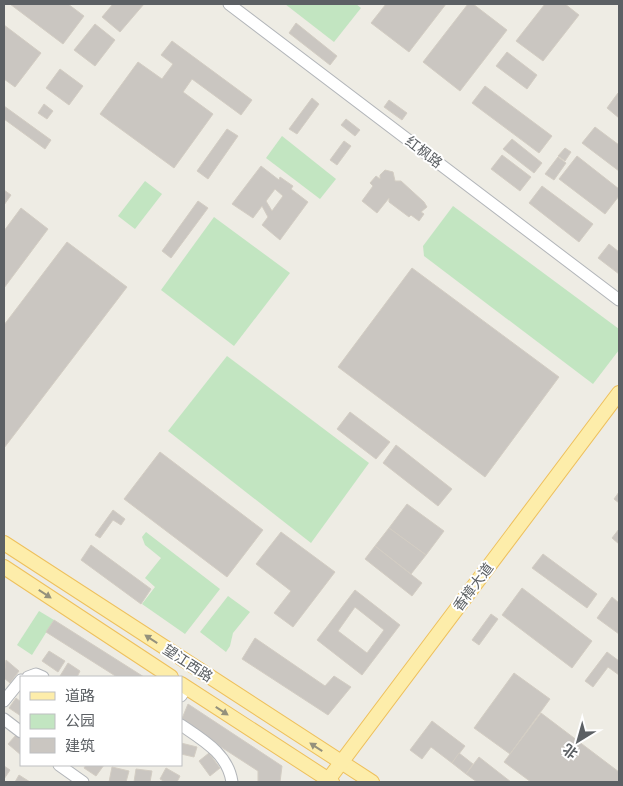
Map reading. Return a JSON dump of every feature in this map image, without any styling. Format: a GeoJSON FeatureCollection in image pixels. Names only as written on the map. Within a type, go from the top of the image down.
{"type":"FeatureCollection","features":[{"type":"Feature","properties":{"kind":"main road","name":"香樟大道"},"geometry":{"type":"LineString","coordinates":[[344,765],[619,393]]}},
{"type":"Feature","properties":{"kind":"main road","name":"香樟大道"},"geometry":{"type":"LineString","coordinates":[[331,782],[619,406]]}},
{"type":"Feature","properties":{"kind":"main road","name":"望江西路"},"geometry":{"type":"LineString","coordinates":[[4,542],[372,782]]}},
{"type":"Feature","properties":{"kind":"main road","name":"望江西路"},"geometry":{"type":"LineString","coordinates":[[4,568],[169,676]]}},
{"type":"Feature","properties":{"kind":"main road","name":"望江西路"},"geometry":{"type":"LineString","coordinates":[[183,689],[331,782]]}},
{"type":"Feature","properties":{"kind":"street","name":"红枫路"},"geometry":{"type":"LineString","coordinates":[[229,4],[619,300]]}},
{"type":"Feature","properties":{"kind":"street"},"geometry":{"type":"LineString","coordinates":[[4,701],[20,681]]}},
{"type":"Feature","properties":{"kind":"street"},"geometry":{"type":"LineString","coordinates":[[4,719],[20,731]]}},
{"type":"Feature","properties":{"kind":"street"},"geometry":{"type":"LineString","coordinates":[[182,726],[213,748],[227,762],[232,782]]}},
{"type":"Feature","properties":{"kind":"street"},"geometry":{"type":"LineString","coordinates":[[60,766],[83,782]]}},
{"type":"Feature","properties":{"kind":"green space"},"geometry":{"type":"Polygon","coordinates":[[[285,4],[356,4],[361,8],[334,42],[285,4]]]}},
{"type":"Feature","properties":{"kind":"green space"},"geometry":{"type":"Polygon","coordinates":[[[282,136],[336,179],[320,199],[266,158],[282,136]]]}},
{"type":"Feature","properties":{"kind":"green space"},"geometry":{"type":"Polygon","coordinates":[[[145,181],[162,194],[135,229],[118,216],[145,181]]]}},
{"type":"Feature","properties":{"kind":"green space"},"geometry":{"type":"Polygon","coordinates":[[[453,206],[619,329],[619,350],[593,384],[424,256],[423,246],[453,206]]]}},
{"type":"Feature","properties":{"kind":"green space"},"geometry":{"type":"Polygon","coordinates":[[[214,217],[290,273],[234,346],[161,290],[214,217]]]}},
{"type":"Feature","properties":{"kind":"green space"},"geometry":{"type":"Polygon","coordinates":[[[227,356],[369,463],[311,543],[168,431],[227,356]]]}},
{"type":"Feature","properties":{"kind":"green space"},"geometry":{"type":"Polygon","coordinates":[[[146,532],[220,589],[185,634],[142,604],[155,587],[145,578],[161,558],[145,545],[142,537],[146,532]]]}},
{"type":"Feature","properties":{"kind":"green space"},"geometry":{"type":"Polygon","coordinates":[[[228,596],[250,612],[233,633],[230,646],[226,652],[200,632],[228,596]]]}},
{"type":"Feature","properties":{"kind":"green space"},"geometry":{"type":"Polygon","coordinates":[[[39,611],[54,620],[32,655],[17,645],[39,611]]]}},
{"type":"Feature","properties":{"kind":"building"},"geometry":{"type":"Polygon","coordinates":[[[10,4],[68,4],[84,16],[63,44],[10,4]]]}},
{"type":"Feature","properties":{"kind":"building"},"geometry":{"type":"Polygon","coordinates":[[[113,4],[144,4],[120,32],[102,17],[113,4]]]}},
{"type":"Feature","properties":{"kind":"building"},"geometry":{"type":"Polygon","coordinates":[[[386,4],[446,4],[409,52],[371,23],[386,4]]]}},
{"type":"Feature","properties":{"kind":"building"},"geometry":{"type":"Polygon","coordinates":[[[468,4],[473,4],[507,30],[460,91],[423,62],[468,4]]]}},
{"type":"Feature","properties":{"kind":"building"},"geometry":{"type":"Polygon","coordinates":[[[545,4],[565,4],[579,15],[543,61],[516,41],[545,4]]]}},
{"type":"Feature","properties":{"kind":"building"},"geometry":{"type":"Polygon","coordinates":[[[296,23],[337,56],[330,65],[289,33],[296,23]]]}},
{"type":"Feature","properties":{"kind":"building"},"geometry":{"type":"Polygon","coordinates":[[[95,24],[115,40],[95,66],[74,50],[95,24]]]}},
{"type":"Feature","properties":{"kind":"building"},"geometry":{"type":"Polygon","coordinates":[[[4,25],[41,53],[15,87],[4,79],[4,25]]]}},
{"type":"Feature","properties":{"kind":"building"},"geometry":{"type":"Polygon","coordinates":[[[172,41],[252,100],[241,115],[192,79],[183,92],[213,114],[174,168],[100,114],[138,62],[162,79],[173,64],[161,55],[172,41]]]}},
{"type":"Feature","properties":{"kind":"building"},"geometry":{"type":"Polygon","coordinates":[[[507,52],[537,75],[527,89],[496,66],[507,52]]]}},
{"type":"Feature","properties":{"kind":"building"},"geometry":{"type":"Polygon","coordinates":[[[60,69],[83,86],[69,105],[46,88],[60,69]]]}},
{"type":"Feature","properties":{"kind":"building"},"geometry":{"type":"Polygon","coordinates":[[[485,86],[552,136],[539,153],[472,103],[485,86]]]}},
{"type":"Feature","properties":{"kind":"building"},"geometry":{"type":"Polygon","coordinates":[[[619,94],[619,118],[607,108],[619,94]]]}},
{"type":"Feature","properties":{"kind":"building"},"geometry":{"type":"Polygon","coordinates":[[[312,98],[319,104],[297,134],[289,129],[312,98]]]}},
{"type":"Feature","properties":{"kind":"building"},"geometry":{"type":"Polygon","coordinates":[[[389,100],[407,113],[402,120],[384,107],[389,100]]]}},
{"type":"Feature","properties":{"kind":"building"},"geometry":{"type":"Polygon","coordinates":[[[44,104],[53,111],[47,119],[38,113],[44,104]]]}},
{"type":"Feature","properties":{"kind":"building"},"geometry":{"type":"Polygon","coordinates":[[[4,106],[51,140],[45,149],[4,119],[4,106]]]}},
{"type":"Feature","properties":{"kind":"building"},"geometry":{"type":"Polygon","coordinates":[[[346,119],[360,130],[355,136],[341,125],[346,119]]]}},
{"type":"Feature","properties":{"kind":"building"},"geometry":{"type":"Polygon","coordinates":[[[595,127],[619,145],[619,171],[582,143],[595,127]]]}},
{"type":"Feature","properties":{"kind":"building"},"geometry":{"type":"Polygon","coordinates":[[[227,129],[238,136],[208,179],[197,171],[227,129]]]}},
{"type":"Feature","properties":{"kind":"building"},"geometry":{"type":"Polygon","coordinates":[[[512,139],[542,163],[534,173],[503,149],[512,139]]]}},
{"type":"Feature","properties":{"kind":"building"},"geometry":{"type":"Polygon","coordinates":[[[344,141],[351,146],[337,165],[330,160],[344,141]]]}},
{"type":"Feature","properties":{"kind":"building"},"geometry":{"type":"Polygon","coordinates":[[[565,148],[571,152],[565,161],[558,156],[565,148]]]}},
{"type":"Feature","properties":{"kind":"building"},"geometry":{"type":"Polygon","coordinates":[[[502,155],[531,177],[520,191],[491,169],[502,155]]]}},
{"type":"Feature","properties":{"kind":"building"},"geometry":{"type":"Polygon","coordinates":[[[577,156],[619,189],[619,196],[605,214],[559,179],[577,156]]]}},
{"type":"Feature","properties":{"kind":"building"},"geometry":{"type":"Polygon","coordinates":[[[558,157],[566,163],[554,180],[545,174],[558,157]]]}},
{"type":"Feature","properties":{"kind":"building"},"geometry":{"type":"Polygon","coordinates":[[[261,166],[279,180],[280,177],[293,186],[291,189],[308,202],[280,240],[262,225],[268,217],[262,206],[253,218],[232,204],[261,166]],[[275,189],[266,201],[272,211],[283,196],[275,189]]]}},
{"type":"Feature","properties":{"kind":"building"},"geometry":{"type":"Polygon","coordinates":[[[385,170],[393,172],[395,181],[401,181],[424,202],[427,207],[421,212],[424,214],[419,221],[411,215],[409,217],[389,202],[389,198],[377,213],[362,201],[373,186],[370,183],[376,176],[380,179],[380,175],[385,170]]]}},
{"type":"Feature","properties":{"kind":"building"},"geometry":{"type":"Polygon","coordinates":[[[542,186],[593,224],[579,242],[529,203],[542,186]]]}},
{"type":"Feature","properties":{"kind":"building"},"geometry":{"type":"Polygon","coordinates":[[[4,190],[11,195],[4,205],[4,190]]]}},
{"type":"Feature","properties":{"kind":"building"},"geometry":{"type":"Polygon","coordinates":[[[198,201],[208,208],[171,258],[162,251],[198,201]]]}},
{"type":"Feature","properties":{"kind":"building"},"geometry":{"type":"Polygon","coordinates":[[[21,208],[48,229],[4,288],[4,231],[21,208]]]}},
{"type":"Feature","properties":{"kind":"building"},"geometry":{"type":"Polygon","coordinates":[[[67,242],[127,287],[4,448],[4,325],[67,242]]]}},
{"type":"Feature","properties":{"kind":"building"},"geometry":{"type":"Polygon","coordinates":[[[609,244],[619,252],[619,274],[598,258],[609,244]]]}},
{"type":"Feature","properties":{"kind":"building"},"geometry":{"type":"Polygon","coordinates":[[[412,268],[559,377],[485,477],[338,367],[412,268]]]}},
{"type":"Feature","properties":{"kind":"building"},"geometry":{"type":"Polygon","coordinates":[[[350,412],[390,442],[376,459],[337,429],[350,412]]]}},
{"type":"Feature","properties":{"kind":"building"},"geometry":{"type":"Polygon","coordinates":[[[396,445],[452,489],[438,506],[383,463],[396,445]]]}},
{"type":"Feature","properties":{"kind":"building"},"geometry":{"type":"Polygon","coordinates":[[[160,452],[263,530],[227,577],[124,499],[160,452]]]}},
{"type":"Feature","properties":{"kind":"building"},"geometry":{"type":"Polygon","coordinates":[[[619,492],[619,503],[614,499],[619,492]]]}},
{"type":"Feature","properties":{"kind":"building"},"geometry":{"type":"Polygon","coordinates":[[[407,504],[444,531],[426,555],[389,528],[407,504]]]}},
{"type":"Feature","properties":{"kind":"building"},"geometry":{"type":"Polygon","coordinates":[[[113,510],[125,519],[121,525],[113,520],[100,538],[95,535],[113,510]]]}},
{"type":"Feature","properties":{"kind":"building"},"geometry":{"type":"Polygon","coordinates":[[[389,528],[426,555],[411,574],[375,546],[389,528]]]}},
{"type":"Feature","properties":{"kind":"building"},"geometry":{"type":"Polygon","coordinates":[[[619,529],[619,544],[612,538],[619,529]]]}},
{"type":"Feature","properties":{"kind":"building"},"geometry":{"type":"Polygon","coordinates":[[[281,532],[335,572],[293,627],[274,613],[291,591],[256,564],[281,532]]]}},
{"type":"Feature","properties":{"kind":"building"},"geometry":{"type":"Polygon","coordinates":[[[91,545],[151,589],[141,604],[81,560],[91,545]]]}},
{"type":"Feature","properties":{"kind":"building"},"geometry":{"type":"Polygon","coordinates":[[[375,546],[422,583],[412,596],[365,559],[375,546]]]}},
{"type":"Feature","properties":{"kind":"building"},"geometry":{"type":"Polygon","coordinates":[[[543,554],[597,594],[587,608],[532,568],[543,554]]]}},
{"type":"Feature","properties":{"kind":"building"},"geometry":{"type":"Polygon","coordinates":[[[522,588],[592,641],[572,668],[502,615],[522,588]]]}},
{"type":"Feature","properties":{"kind":"building"},"geometry":{"type":"Polygon","coordinates":[[[355,590],[400,625],[362,675],[317,640],[355,590]],[[355,607],[338,631],[367,653],[384,630],[355,607]]]}},
{"type":"Feature","properties":{"kind":"building"},"geometry":{"type":"Polygon","coordinates":[[[612,597],[619,603],[619,634],[597,618],[612,597]]]}},
{"type":"Feature","properties":{"kind":"building"},"geometry":{"type":"Polygon","coordinates":[[[491,614],[498,619],[479,645],[472,640],[491,614]]]}},
{"type":"Feature","properties":{"kind":"building"},"geometry":{"type":"Polygon","coordinates":[[[54,620],[142,676],[115,676],[46,632],[54,620]]]}},
{"type":"Feature","properties":{"kind":"building"},"geometry":{"type":"Polygon","coordinates":[[[255,638],[325,686],[334,676],[351,687],[328,715],[242,659],[255,638]]]}},
{"type":"Feature","properties":{"kind":"building"},"geometry":{"type":"Polygon","coordinates":[[[49,651],[65,661],[58,672],[42,661],[49,651]]]}},
{"type":"Feature","properties":{"kind":"building"},"geometry":{"type":"Polygon","coordinates":[[[607,652],[619,661],[619,675],[608,667],[593,687],[585,681],[607,652]]]}},
{"type":"Feature","properties":{"kind":"building"},"geometry":{"type":"Polygon","coordinates":[[[6,660],[19,671],[10,683],[4,678],[6,660]]]}},
{"type":"Feature","properties":{"kind":"building"},"geometry":{"type":"Polygon","coordinates":[[[68,663],[80,671],[78,676],[60,676],[68,663]]]}},
{"type":"Feature","properties":{"kind":"building"},"geometry":{"type":"Polygon","coordinates":[[[514,673],[550,699],[510,754],[474,728],[514,673]]]}},
{"type":"Feature","properties":{"kind":"building"},"geometry":{"type":"Polygon","coordinates":[[[16,698],[20,701],[20,715],[9,708],[16,698]]]}},
{"type":"Feature","properties":{"kind":"building"},"geometry":{"type":"Polygon","coordinates":[[[188,704],[282,766],[280,782],[258,782],[258,771],[182,722],[188,704]]]}},
{"type":"Feature","properties":{"kind":"building"},"geometry":{"type":"Polygon","coordinates":[[[541,713],[619,772],[619,782],[531,782],[504,762],[541,713]]]}},
{"type":"Feature","properties":{"kind":"building"},"geometry":{"type":"Polygon","coordinates":[[[432,721],[465,746],[452,763],[431,747],[422,759],[410,750],[432,721]]]}},
{"type":"Feature","properties":{"kind":"building"},"geometry":{"type":"Polygon","coordinates":[[[16,735],[20,739],[20,754],[8,744],[16,735]]]}},
{"type":"Feature","properties":{"kind":"building"},"geometry":{"type":"Polygon","coordinates":[[[182,743],[197,747],[194,757],[182,754],[182,743]]]}},
{"type":"Feature","properties":{"kind":"building"},"geometry":{"type":"Polygon","coordinates":[[[209,753],[220,768],[210,776],[199,761],[209,753]]]}},
{"type":"Feature","properties":{"kind":"building"},"geometry":{"type":"Polygon","coordinates":[[[459,753],[473,764],[466,774],[452,763],[459,753]]]}},
{"type":"Feature","properties":{"kind":"building"},"geometry":{"type":"Polygon","coordinates":[[[479,757],[511,782],[477,782],[466,774],[479,757]]]}},
{"type":"Feature","properties":{"kind":"building"},"geometry":{"type":"Polygon","coordinates":[[[4,766],[10,770],[4,779],[4,766]]]}},
{"type":"Feature","properties":{"kind":"building"},"geometry":{"type":"Polygon","coordinates":[[[85,766],[103,766],[96,776],[84,768],[85,766]]]}},
{"type":"Feature","properties":{"kind":"building"},"geometry":{"type":"Polygon","coordinates":[[[112,767],[129,771],[126,782],[109,782],[112,767]]]}},
{"type":"Feature","properties":{"kind":"building"},"geometry":{"type":"Polygon","coordinates":[[[166,768],[180,776],[177,782],[165,782],[160,779],[166,768]]]}},
{"type":"Feature","properties":{"kind":"building"},"geometry":{"type":"Polygon","coordinates":[[[136,769],[152,771],[150,782],[134,782],[136,769]]]}},
{"type":"Feature","properties":{"kind":"building"},"geometry":{"type":"Polygon","coordinates":[[[19,775],[30,782],[15,782],[19,775]]]}}]}
